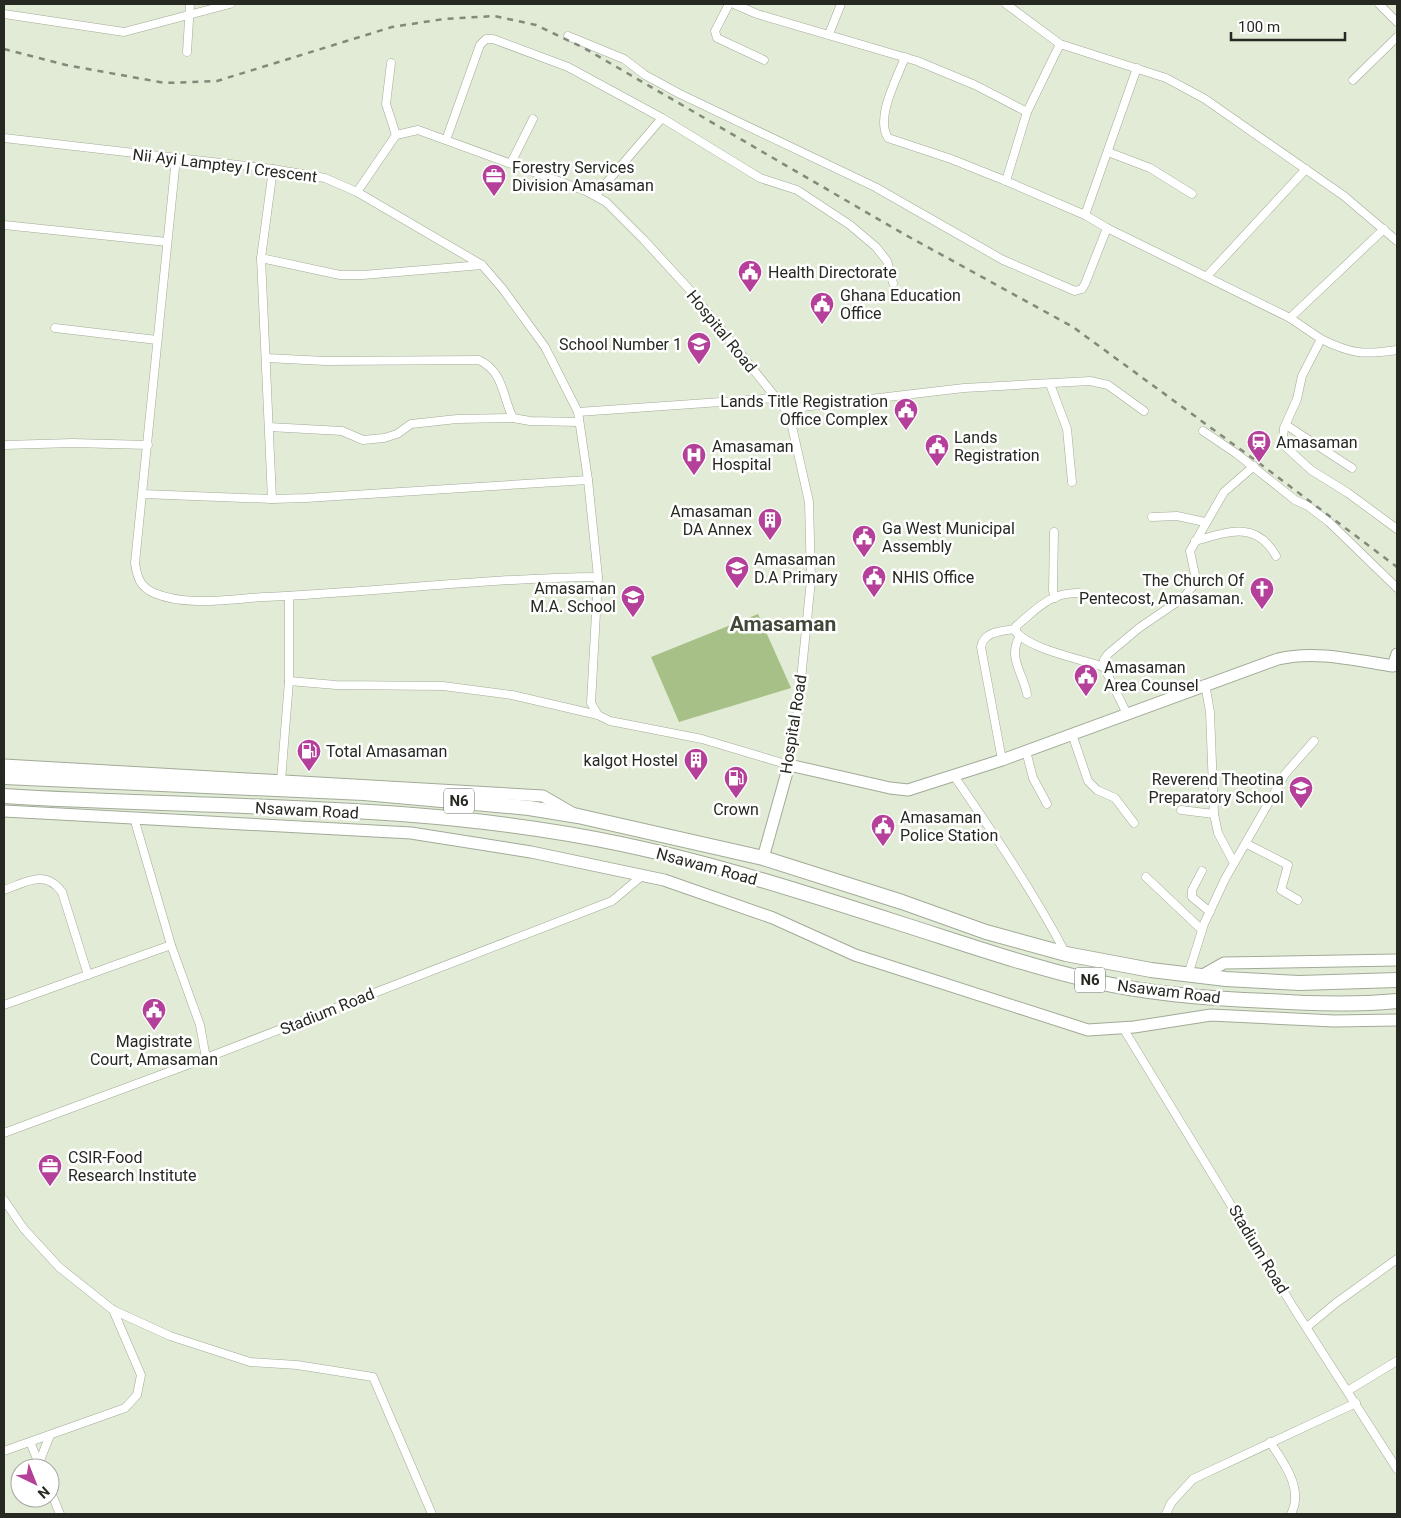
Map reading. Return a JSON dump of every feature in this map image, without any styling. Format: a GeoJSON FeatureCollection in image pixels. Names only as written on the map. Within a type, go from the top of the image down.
{"type":"FeatureCollection","features":[{"type":"Feature","properties":{"kind":"highway","name":"Nsawam Road"},"geometry":{"type":"LineString","coordinates":[[4,777],[364,793],[529,808],[578,816],[763,858],[902,902],[986,932],[1066,954],[1195,976],[1299,983],[1397,980]]}},
{"type":"Feature","properties":{"kind":"highway","name":"Nsawam Road"},"geometry":{"type":"LineString","coordinates":[[4,796],[385,813],[510,825],[618,843],[700,863],[899,923],[994,954],[1094,981],[1165,993],[1235,1000],[1330,1004],[1397,1001]]}},
{"type":"Feature","properties":{"kind":"main road"},"geometry":{"type":"LineString","coordinates":[[789,764],[890,788],[908,790],[1002,760],[1278,659],[1298,654],[1316,654],[1395,667],[1397,654]]}},
{"type":"Feature","properties":{"kind":"main road","name":"Hospital Road"},"geometry":{"type":"LineString","coordinates":[[763,858],[789,764]]}},
{"type":"Feature","properties":{"kind":"main road"},"geometry":{"type":"LineString","coordinates":[[4,765],[543,796],[578,816]]}},
{"type":"Feature","properties":{"kind":"main road"},"geometry":{"type":"LineString","coordinates":[[4,811],[412,833],[531,852],[664,880],[773,918],[855,955],[1088,1030],[1123,1028],[1211,1015],[1334,1021],[1397,1020]]}},
{"type":"Feature","properties":{"kind":"main road"},"geometry":{"type":"LineString","coordinates":[[1195,976],[1224,963],[1397,960]]}},
{"type":"Feature","properties":{"kind":"street"},"geometry":{"type":"LineString","coordinates":[[187,52],[190,4]]}},
{"type":"Feature","properties":{"kind":"street"},"geometry":{"type":"LineString","coordinates":[[4,14],[119,32],[133,31],[230,4]]}},
{"type":"Feature","properties":{"kind":"street"},"geometry":{"type":"LineString","coordinates":[[729,4],[715,31],[717,38],[764,60]]}},
{"type":"Feature","properties":{"kind":"street"},"geometry":{"type":"LineString","coordinates":[[829,34],[841,4]]}},
{"type":"Feature","properties":{"kind":"street"},"geometry":{"type":"LineString","coordinates":[[1006,4],[1060,44],[1166,78],[1205,99],[1306,169],[1397,240]]}},
{"type":"Feature","properties":{"kind":"street"},"geometry":{"type":"LineString","coordinates":[[1379,4],[1397,22]]}},
{"type":"Feature","properties":{"kind":"street"},"geometry":{"type":"LineString","coordinates":[[738,5],[905,57],[975,85],[1027,112]]}},
{"type":"Feature","properties":{"kind":"street"},"geometry":{"type":"LineString","coordinates":[[568,36],[624,59],[645,75],[680,94],[875,187],[1003,260],[1075,291],[1082,289],[1085,284],[1107,228]]}},
{"type":"Feature","properties":{"kind":"street"},"geometry":{"type":"LineString","coordinates":[[1353,80],[1397,37]]}},
{"type":"Feature","properties":{"kind":"street"},"geometry":{"type":"LineString","coordinates":[[446,140],[480,45],[486,39],[493,39],[568,67],[662,118],[760,178],[797,190],[850,225],[876,247],[887,261],[893,283]]}},
{"type":"Feature","properties":{"kind":"street"},"geometry":{"type":"LineString","coordinates":[[1006,181],[1027,112],[1060,44]]}},
{"type":"Feature","properties":{"kind":"street"},"geometry":{"type":"LineString","coordinates":[[905,57],[883,117],[883,130],[888,138],[951,158],[1085,215],[1107,228],[1290,318],[1321,339],[1345,351],[1373,353],[1397,350]]}},
{"type":"Feature","properties":{"kind":"street"},"geometry":{"type":"LineString","coordinates":[[357,192],[396,135],[386,104],[391,63]]}},
{"type":"Feature","properties":{"kind":"street"},"geometry":{"type":"LineString","coordinates":[[1085,215],[1137,68]]}},
{"type":"Feature","properties":{"kind":"street"},"geometry":{"type":"LineString","coordinates":[[511,163],[533,118]]}},
{"type":"Feature","properties":{"kind":"street"},"geometry":{"type":"LineString","coordinates":[[596,195],[662,118]]}},
{"type":"Feature","properties":{"kind":"street","name":"Hospital Road"},"geometry":{"type":"LineString","coordinates":[[396,135],[418,130],[596,195],[622,216],[644,240],[733,342],[785,409],[791,422],[809,502],[811,580],[798,709],[789,764]]}},
{"type":"Feature","properties":{"kind":"street","name":"Nii Ayi Lamptey I Crescent"},"geometry":{"type":"LineString","coordinates":[[4,138],[273,169],[325,178],[357,192],[482,265],[502,288],[545,347],[578,412],[588,480],[598,577],[591,703],[598,715]]}},
{"type":"Feature","properties":{"kind":"street"},"geometry":{"type":"LineString","coordinates":[[1108,152],[1150,168],[1192,194]]}},
{"type":"Feature","properties":{"kind":"street"},"geometry":{"type":"LineString","coordinates":[[176,158],[136,563],[137,576],[144,587],[155,594],[195,600],[289,596],[531,577],[598,577]]}},
{"type":"Feature","properties":{"kind":"street"},"geometry":{"type":"LineString","coordinates":[[272,499],[261,258],[273,169]]}},
{"type":"Feature","properties":{"kind":"street"},"geometry":{"type":"LineString","coordinates":[[1207,276],[1306,169]]}},
{"type":"Feature","properties":{"kind":"street"},"geometry":{"type":"LineString","coordinates":[[4,225],[167,242]]}},
{"type":"Feature","properties":{"kind":"street"},"geometry":{"type":"LineString","coordinates":[[1290,318],[1384,229]]}},
{"type":"Feature","properties":{"kind":"street"},"geometry":{"type":"LineString","coordinates":[[261,258],[340,275],[364,275],[482,265]]}},
{"type":"Feature","properties":{"kind":"street"},"geometry":{"type":"LineString","coordinates":[[55,328],[157,340]]}},
{"type":"Feature","properties":{"kind":"street"},"geometry":{"type":"LineString","coordinates":[[1321,339],[1302,376],[1297,399],[1282,439],[1287,448],[1310,470],[1348,493],[1397,529]]}},
{"type":"Feature","properties":{"kind":"street"},"geometry":{"type":"LineString","coordinates":[[266,358],[325,361],[479,360],[490,366],[497,375],[514,418]]}},
{"type":"Feature","properties":{"kind":"street"},"geometry":{"type":"LineString","coordinates":[[785,409],[930,391],[1099,381],[1121,393],[1144,410]]}},
{"type":"Feature","properties":{"kind":"street"},"geometry":{"type":"LineString","coordinates":[[1050,384],[1066,428],[1072,482]]}},
{"type":"Feature","properties":{"kind":"street"},"geometry":{"type":"LineString","coordinates":[[578,412],[777,398]]}},
{"type":"Feature","properties":{"kind":"street"},"geometry":{"type":"LineString","coordinates":[[269,427],[342,431],[363,440],[384,438],[398,434],[411,424],[457,419],[514,418],[530,421],[579,422]]}},
{"type":"Feature","properties":{"kind":"street"},"geometry":{"type":"LineString","coordinates":[[1286,425],[1352,468]]}},
{"type":"Feature","properties":{"kind":"street"},"geometry":{"type":"LineString","coordinates":[[1203,430],[1254,466],[1295,500],[1308,506],[1329,522],[1397,588]]}},
{"type":"Feature","properties":{"kind":"street"},"geometry":{"type":"LineString","coordinates":[[4,445],[73,443],[148,445]]}},
{"type":"Feature","properties":{"kind":"street"},"geometry":{"type":"LineString","coordinates":[[1127,714],[1104,667],[1108,654],[1139,628],[1183,598],[1193,586],[1195,575],[1190,551],[1195,541],[1224,492],[1254,466]]}},
{"type":"Feature","properties":{"kind":"street"},"geometry":{"type":"LineString","coordinates":[[143,494],[272,499],[588,480]]}},
{"type":"Feature","properties":{"kind":"street"},"geometry":{"type":"LineString","coordinates":[[1152,517],[1177,516],[1205,522]]}},
{"type":"Feature","properties":{"kind":"street"},"geometry":{"type":"LineString","coordinates":[[1195,541],[1231,531],[1247,532],[1262,537],[1270,545],[1276,556]]}},
{"type":"Feature","properties":{"kind":"street"},"geometry":{"type":"LineString","coordinates":[[1054,532],[1053,591],[1055,598]]}},
{"type":"Feature","properties":{"kind":"street"},"geometry":{"type":"LineString","coordinates":[[1027,694],[1025,684],[1014,663],[1018,632],[1037,607],[1055,598],[1079,593]]}},
{"type":"Feature","properties":{"kind":"street"},"geometry":{"type":"LineString","coordinates":[[281,780],[288,681],[289,596]]}},
{"type":"Feature","properties":{"kind":"street"},"geometry":{"type":"LineString","coordinates":[[1002,760],[981,646],[984,638],[991,634],[1018,632],[1039,646],[1104,667]]}},
{"type":"Feature","properties":{"kind":"street"},"geometry":{"type":"LineString","coordinates":[[288,681],[336,685],[443,686],[512,695],[598,715],[610,721],[702,739],[789,764]]}},
{"type":"Feature","properties":{"kind":"street"},"geometry":{"type":"LineString","coordinates":[[1206,684],[1210,712],[1214,814],[1218,833],[1234,863]]}},
{"type":"Feature","properties":{"kind":"street"},"geometry":{"type":"LineString","coordinates":[[1072,734],[1088,780],[1097,790],[1115,798],[1134,823]]}},
{"type":"Feature","properties":{"kind":"street"},"geometry":{"type":"LineString","coordinates":[[1195,976],[1202,930],[1234,863],[1247,844],[1288,770],[1314,741]]}},
{"type":"Feature","properties":{"kind":"street"},"geometry":{"type":"LineString","coordinates":[[1026,751],[1033,778],[1047,804]]}},
{"type":"Feature","properties":{"kind":"street"},"geometry":{"type":"LineString","coordinates":[[954,776],[1004,848],[1048,920],[1066,954]]}},
{"type":"Feature","properties":{"kind":"street"},"geometry":{"type":"LineString","coordinates":[[1181,810],[1214,814]]}},
{"type":"Feature","properties":{"kind":"street"},"geometry":{"type":"LineString","coordinates":[[134,818],[171,945],[200,1025],[206,1058]]}},
{"type":"Feature","properties":{"kind":"street"},"geometry":{"type":"LineString","coordinates":[[1247,844],[1288,865],[1281,890],[1298,900]]}},
{"type":"Feature","properties":{"kind":"street"},"geometry":{"type":"LineString","coordinates":[[1202,871],[1192,890],[1192,897],[1210,912]]}},
{"type":"Feature","properties":{"kind":"street","name":"Stadium Road"},"geometry":{"type":"LineString","coordinates":[[4,1133],[206,1058],[612,901],[642,875]]}},
{"type":"Feature","properties":{"kind":"street"},"geometry":{"type":"LineString","coordinates":[[1146,877],[1202,930]]}},
{"type":"Feature","properties":{"kind":"street"},"geometry":{"type":"LineString","coordinates":[[4,890],[42,878],[54,882],[62,892],[88,975]]}},
{"type":"Feature","properties":{"kind":"street"},"geometry":{"type":"LineString","coordinates":[[4,1004],[171,945]]}},
{"type":"Feature","properties":{"kind":"street","name":"Stadium Road"},"geometry":{"type":"LineString","coordinates":[[1123,1028],[1307,1328],[1349,1390],[1397,1469]]}},
{"type":"Feature","properties":{"kind":"street"},"geometry":{"type":"LineString","coordinates":[[4,1200],[24,1229],[59,1267],[113,1310],[170,1336],[250,1362],[296,1366],[373,1377],[432,1514]]}},
{"type":"Feature","properties":{"kind":"street"},"geometry":{"type":"LineString","coordinates":[[1307,1328],[1336,1303],[1397,1259]]}},
{"type":"Feature","properties":{"kind":"street"},"geometry":{"type":"LineString","coordinates":[[4,1451],[125,1408],[137,1395],[141,1375],[113,1310]]}},
{"type":"Feature","properties":{"kind":"street"},"geometry":{"type":"LineString","coordinates":[[1349,1390],[1397,1361]]}},
{"type":"Feature","properties":{"kind":"street"},"geometry":{"type":"LineString","coordinates":[[1166,1514],[1171,1503],[1194,1479],[1356,1403]]}},
{"type":"Feature","properties":{"kind":"street"},"geometry":{"type":"LineString","coordinates":[[43,1458],[50,1435]]}},
{"type":"Feature","properties":{"kind":"street"},"geometry":{"type":"LineString","coordinates":[[30,1442],[37,1458]]}},
{"type":"Feature","properties":{"kind":"street"},"geometry":{"type":"LineString","coordinates":[[1270,1442],[1285,1464],[1294,1486],[1296,1498],[1291,1514]]}},
{"type":"Feature","properties":{"kind":"green space"},"geometry":{"type":"Polygon","coordinates":[[[758,614],[791,688],[679,722],[651,657],[758,614]]]}},
{"type":"Feature","properties":{"kind":"railway"},"geometry":{"type":"LineString","coordinates":[[4,49],[66,65],[165,83],[217,81],[392,27],[444,19],[494,16],[536,25],[584,48],[902,233],[1073,327],[1397,567]]}},
{"type":"Feature","properties":{"kind":"place","name":"Forestry Services Division Amasaman"},"geometry":{"type":"Point","coordinates":[494,197]}},
{"type":"Feature","properties":{"kind":"place","name":"Health Directorate"},"geometry":{"type":"Point","coordinates":[750,293]}},
{"type":"Feature","properties":{"kind":"place","name":"Ghana Education Office"},"geometry":{"type":"Point","coordinates":[822,325]}},
{"type":"Feature","properties":{"kind":"place","name":"School Number 1"},"geometry":{"type":"Point","coordinates":[699,365]}},
{"type":"Feature","properties":{"kind":"place","name":"Lands Title Registration Office Complex"},"geometry":{"type":"Point","coordinates":[906,431]}},
{"type":"Feature","properties":{"kind":"place","name":"Amasaman"},"geometry":{"type":"Point","coordinates":[1259,463]}},
{"type":"Feature","properties":{"kind":"place","name":"Lands Registration"},"geometry":{"type":"Point","coordinates":[937,467]}},
{"type":"Feature","properties":{"kind":"place","name":"Amasaman Hospital"},"geometry":{"type":"Point","coordinates":[694,476]}},
{"type":"Feature","properties":{"kind":"place","name":"Amasaman DA Annex"},"geometry":{"type":"Point","coordinates":[770,541]}},
{"type":"Feature","properties":{"kind":"place","name":"Ga West Municipal Assembly"},"geometry":{"type":"Point","coordinates":[864,558]}},
{"type":"Feature","properties":{"kind":"place","name":"Amasaman D.A Primary"},"geometry":{"type":"Point","coordinates":[737,589]}},
{"type":"Feature","properties":{"kind":"place","name":"NHIS Office"},"geometry":{"type":"Point","coordinates":[874,598]}},
{"type":"Feature","properties":{"kind":"place","name":"The Church Of Pentecost, Amasaman."},"geometry":{"type":"Point","coordinates":[1262,610]}},
{"type":"Feature","properties":{"kind":"place","name":"Amasaman M.A. School"},"geometry":{"type":"Point","coordinates":[633,618]}},
{"type":"Feature","properties":{"kind":"place","name":"Amasaman Area Counsel"},"geometry":{"type":"Point","coordinates":[1086,697]}},
{"type":"Feature","properties":{"kind":"place","name":"Total Amasaman"},"geometry":{"type":"Point","coordinates":[309,772]}},
{"type":"Feature","properties":{"kind":"place","name":"kalgot Hostel"},"geometry":{"type":"Point","coordinates":[696,781]}},
{"type":"Feature","properties":{"kind":"place","name":"Crown"},"geometry":{"type":"Point","coordinates":[736,799]}},
{"type":"Feature","properties":{"kind":"place","name":"Reverend Theotina Preparatory School"},"geometry":{"type":"Point","coordinates":[1301,809]}},
{"type":"Feature","properties":{"kind":"place","name":"Amasaman Police Station"},"geometry":{"type":"Point","coordinates":[883,847]}},
{"type":"Feature","properties":{"kind":"place","name":"Magistrate Court, Amasaman"},"geometry":{"type":"Point","coordinates":[154,1031]}},
{"type":"Feature","properties":{"kind":"place","name":"CSIR-Food Research Institute"},"geometry":{"type":"Point","coordinates":[50,1187]}},
{"type":"Feature","properties":{"kind":"district","name":"Amasaman"},"geometry":{"type":"Point","coordinates":[783,624]}}]}
